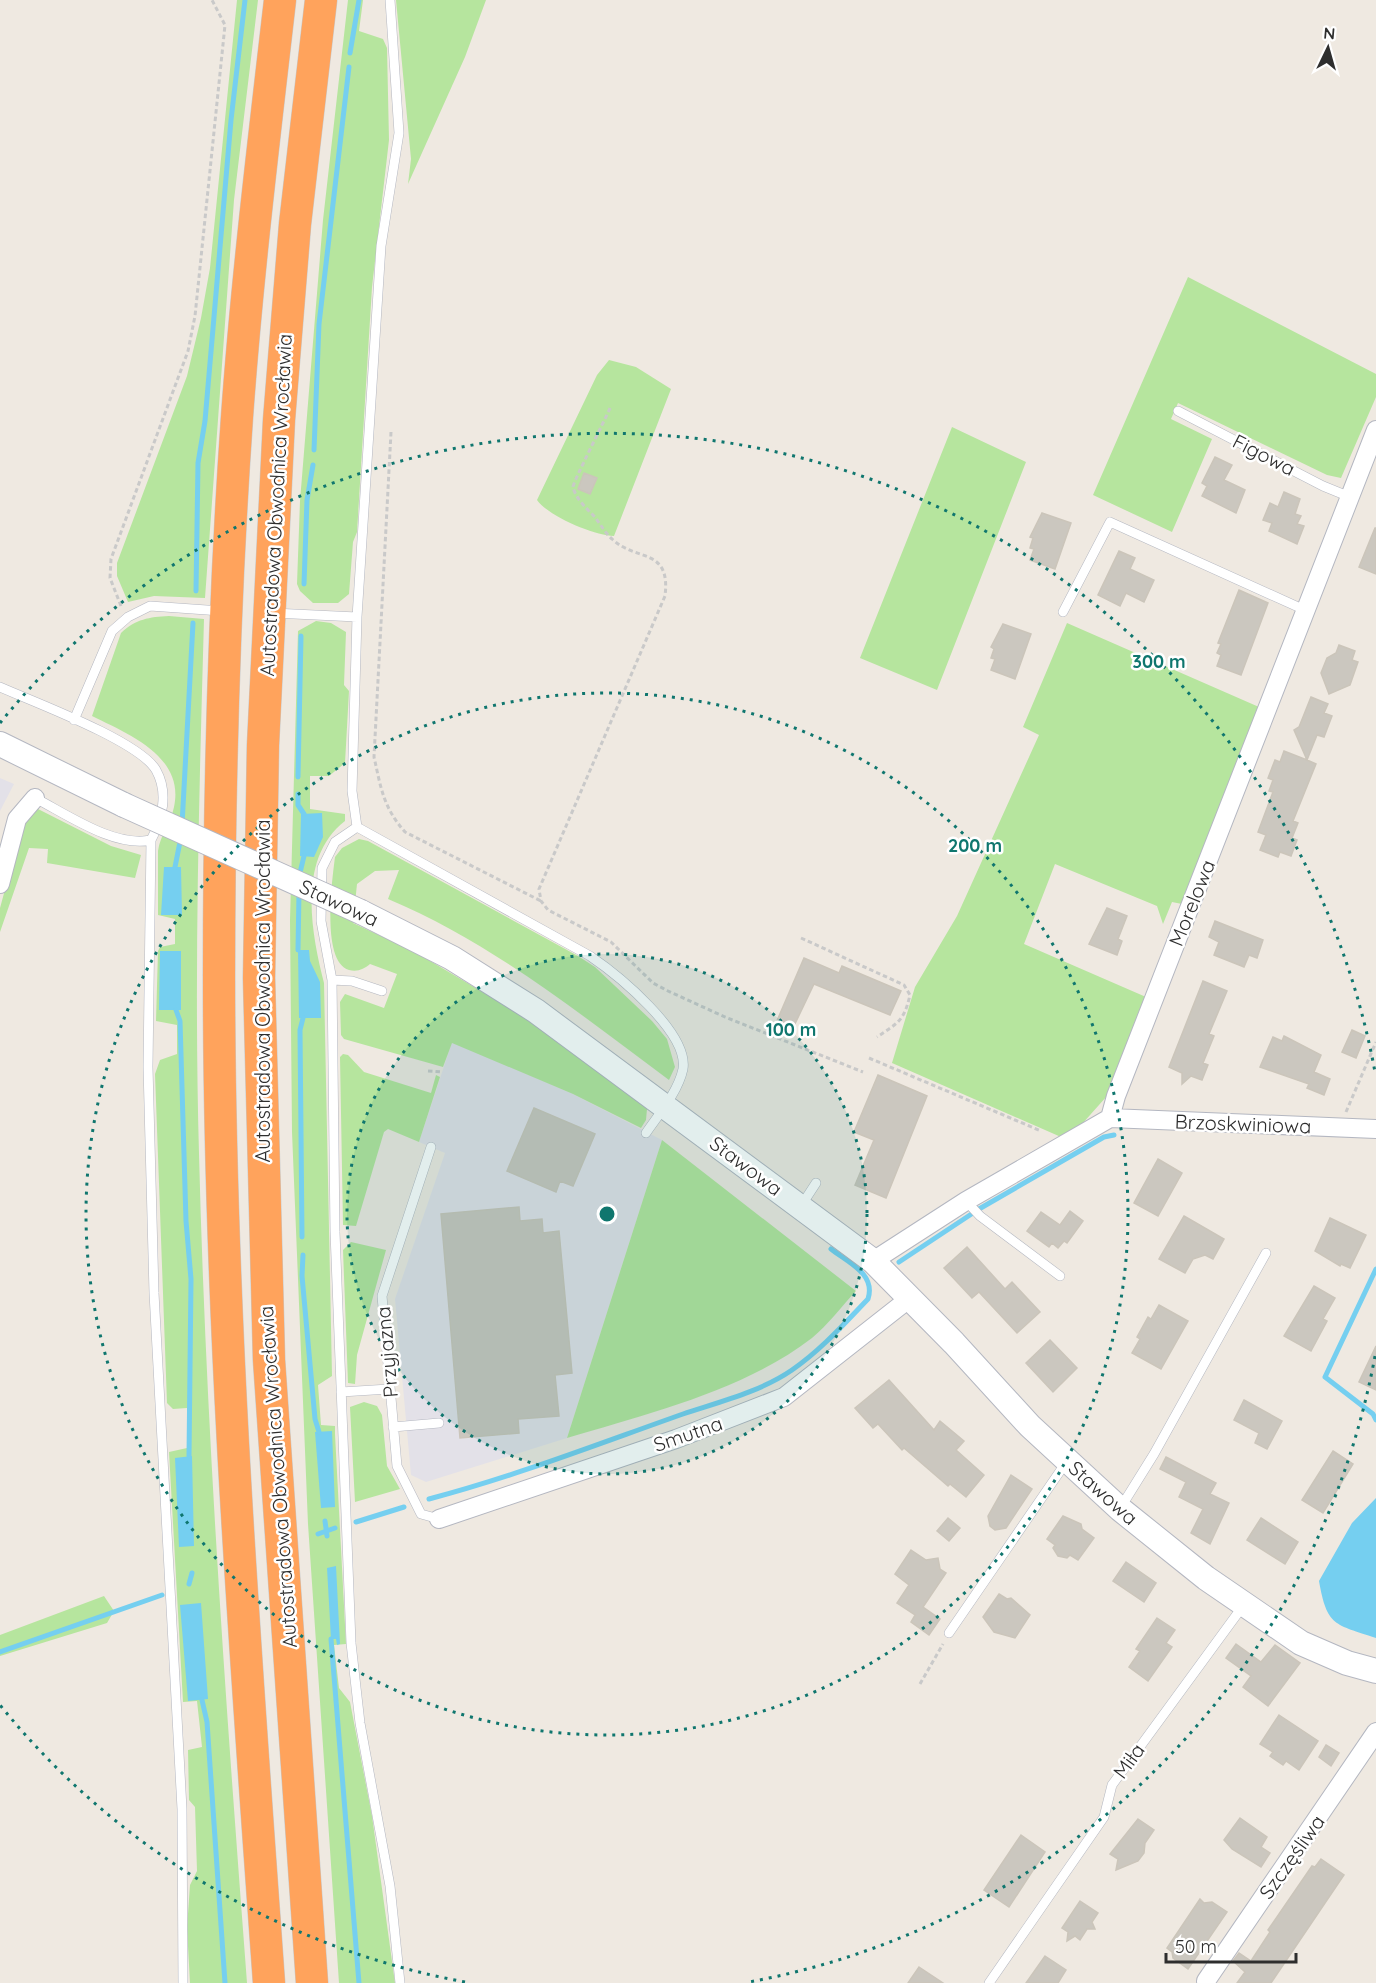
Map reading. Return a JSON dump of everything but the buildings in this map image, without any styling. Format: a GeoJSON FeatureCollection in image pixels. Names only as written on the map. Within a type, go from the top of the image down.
{"type":"FeatureCollection","features":[{"type":"Feature","properties":{"kind":"highway","name":"Autostradowa Obwodnica Wrocławia"},"geometry":{"type":"LineString","coordinates":[[270,1983],[234,1484],[223,1231],[219,953],[222,738],[237,416],[255,219],[280,0]]}},
{"type":"Feature","properties":{"kind":"highway","name":"Autostradowa Obwodnica Wrocławia"},"geometry":{"type":"LineString","coordinates":[[312,1983],[276,1484],[265,1244],[259,978],[268,613],[279,420],[295,224],[321,0]]}},
{"type":"Feature","properties":{"kind":"street","name":"Morelowa"},"geometry":{"type":"LineString","coordinates":[[1110,1118],[1116,1096],[1376,430]]}},
{"type":"Feature","properties":{"kind":"street","name":"Stawowa"},"geometry":{"type":"LineString","coordinates":[[0,744],[124,805],[361,912],[430,946],[503,988],[873,1261],[1030,1426],[1153,1538],[1243,1605],[1308,1647],[1347,1663],[1376,1671]]}},
{"type":"Feature","properties":{"kind":"street"},"geometry":{"type":"LineString","coordinates":[[0,884],[17,819],[35,798]]}},
{"type":"Feature","properties":{"kind":"street","name":"Brzoskwiniowa"},"geometry":{"type":"LineString","coordinates":[[1110,1118],[1376,1129]]}},
{"type":"Feature","properties":{"kind":"street"},"geometry":{"type":"LineString","coordinates":[[873,1261],[1110,1118]]}},
{"type":"Feature","properties":{"kind":"street","name":"Smutna"},"geometry":{"type":"LineString","coordinates":[[439,1519],[676,1439],[784,1397],[910,1298]]}},
{"type":"Feature","properties":{"kind":"street","name":"Szczęśliwa"},"geometry":{"type":"LineString","coordinates":[[1206,1982],[1376,1732]]}},
{"type":"Feature","properties":{"kind":"lane"},"geometry":{"type":"LineString","coordinates":[[357,827],[352,791],[357,617],[381,246],[399,133],[390,0]]}},
{"type":"Feature","properties":{"kind":"lane","name":"Figowa"},"geometry":{"type":"LineString","coordinates":[[1178,411],[1323,486],[1350,497]]}},
{"type":"Feature","properties":{"kind":"lane"},"geometry":{"type":"LineString","coordinates":[[1062,612],[1110,522],[1307,611]]}},
{"type":"Feature","properties":{"kind":"lane"},"geometry":{"type":"LineString","coordinates":[[74,720],[112,631],[128,617],[150,606],[227,611]]}},
{"type":"Feature","properties":{"kind":"lane"},"geometry":{"type":"LineString","coordinates":[[268,613],[357,617]]}},
{"type":"Feature","properties":{"kind":"lane"},"geometry":{"type":"LineString","coordinates":[[0,687],[135,749],[156,770],[163,792],[162,811],[151,840],[148,1090],[154,1293],[182,1809],[183,1983]]}},
{"type":"Feature","properties":{"kind":"lane"},"geometry":{"type":"LineString","coordinates":[[35,798],[115,838],[137,843],[151,840]]}},
{"type":"Feature","properties":{"kind":"lane"},"geometry":{"type":"LineString","coordinates":[[357,827],[335,842],[322,868],[321,921],[332,980],[335,1233],[353,1664],[360,1723],[390,1886],[400,1983]]}},
{"type":"Feature","properties":{"kind":"lane"},"geometry":{"type":"LineString","coordinates":[[357,827],[590,956],[613,971],[668,1028],[681,1049],[682,1070],[665,1106],[646,1133]]}},
{"type":"Feature","properties":{"kind":"lane"},"geometry":{"type":"LineString","coordinates":[[332,980],[351,981],[382,991]]}},
{"type":"Feature","properties":{"kind":"lane","name":"Przyjazna"},"geometry":{"type":"LineString","coordinates":[[431,1147],[382,1296],[397,1466],[421,1514],[439,1519]]}},
{"type":"Feature","properties":{"kind":"lane"},"geometry":{"type":"LineString","coordinates":[[801,1206],[816,1183]]}},
{"type":"Feature","properties":{"kind":"lane"},"geometry":{"type":"LineString","coordinates":[[968,1204],[980,1216],[1060,1276]]}},
{"type":"Feature","properties":{"kind":"lane"},"geometry":{"type":"LineString","coordinates":[[1120,1509],[1154,1454],[1266,1253]]}},
{"type":"Feature","properties":{"kind":"lane"},"geometry":{"type":"LineString","coordinates":[[341,1392],[389,1389]]}},
{"type":"Feature","properties":{"kind":"lane"},"geometry":{"type":"LineString","coordinates":[[393,1427],[439,1423]]}},
{"type":"Feature","properties":{"kind":"lane"},"geometry":{"type":"LineString","coordinates":[[949,1633],[1067,1461]]}},
{"type":"Feature","properties":{"kind":"lane","name":"Miła"},"geometry":{"type":"LineString","coordinates":[[989,1983],[1104,1817],[1112,1785],[1243,1605]]}},
{"type":"Feature","properties":{"kind":"path"},"geometry":{"type":"LineString","coordinates":[[128,617],[115,597],[110,578],[111,560],[189,351],[195,316],[225,25],[212,0]]}},
{"type":"Feature","properties":{"kind":"path"},"geometry":{"type":"LineString","coordinates":[[541,901],[539,889],[665,596],[667,578],[658,562],[613,540],[582,503],[573,488],[575,476],[586,462],[610,408]]}},
{"type":"Feature","properties":{"kind":"path"},"geometry":{"type":"LineString","coordinates":[[391,432],[374,757],[383,797],[390,815],[405,832],[541,901],[548,910],[611,942],[653,983],[725,1017],[864,1072]]}},
{"type":"Feature","properties":{"kind":"path"},"geometry":{"type":"LineString","coordinates":[[801,938],[904,985],[910,995],[906,1012],[900,1022],[877,1037]]}},
{"type":"Feature","properties":{"kind":"path"},"geometry":{"type":"LineString","coordinates":[[1344,1128],[1346,1113],[1376,1042]]}},
{"type":"Feature","properties":{"kind":"path"},"geometry":{"type":"LineString","coordinates":[[869,1058],[1041,1131]]}},
{"type":"Feature","properties":{"kind":"path"},"geometry":{"type":"LineString","coordinates":[[428,1071],[442,1072]]}},
{"type":"Feature","properties":{"kind":"path"},"geometry":{"type":"LineString","coordinates":[[920,1684],[949,1633]]}},
{"type":"Feature","properties":{"kind":"shaded area"},"geometry":{"type":"Polygon","coordinates":[[[0,778],[14,784],[0,811],[0,778]]]}},
{"type":"Feature","properties":{"kind":"shaded area"},"geometry":{"type":"Polygon","coordinates":[[[452,1042],[573,1094],[662,1140],[567,1438],[426,1482],[411,1475],[395,1299],[445,1153],[419,1142],[452,1042]]]}},
{"type":"Feature","properties":{"kind":"green space"},"geometry":{"type":"Polygon","coordinates":[[[237,0],[258,0],[234,200],[205,598],[154,596],[128,602],[117,576],[117,563],[187,376],[201,318],[210,268],[237,0]]]}},
{"type":"Feature","properties":{"kind":"green space"},"geometry":{"type":"Polygon","coordinates":[[[348,0],[363,0],[359,31],[383,39],[387,48],[389,140],[372,287],[357,532],[353,542],[349,594],[338,603],[313,603],[300,591],[297,584],[300,501],[323,220],[348,0]]]}},
{"type":"Feature","properties":{"kind":"green space"},"geometry":{"type":"Polygon","coordinates":[[[396,0],[486,0],[465,57],[408,184],[411,159],[396,0]]]}},
{"type":"Feature","properties":{"kind":"green space"},"geometry":{"type":"Polygon","coordinates":[[[1188,277],[1376,374],[1376,397],[1341,478],[1327,475],[1178,403],[1171,419],[1212,439],[1172,532],[1093,495],[1188,277]]]}},
{"type":"Feature","properties":{"kind":"green space"},"geometry":{"type":"Polygon","coordinates":[[[609,360],[636,367],[671,389],[614,536],[596,533],[572,524],[551,512],[537,500],[597,375],[609,360]]]}},
{"type":"Feature","properties":{"kind":"green space"},"geometry":{"type":"Polygon","coordinates":[[[952,427],[1026,462],[937,690],[860,658],[952,427]]]}},
{"type":"Feature","properties":{"kind":"green space"},"geometry":{"type":"Polygon","coordinates":[[[169,616],[204,619],[197,953],[202,1258],[218,1569],[247,1983],[190,1983],[187,1928],[190,1885],[197,1871],[195,1807],[189,1800],[188,1750],[202,1747],[197,1701],[183,1702],[169,1452],[187,1448],[187,1408],[173,1409],[167,1403],[155,1074],[160,1060],[177,1054],[177,1025],[156,1021],[158,951],[160,947],[175,944],[175,919],[158,915],[158,851],[173,813],[175,789],[171,774],[151,749],[137,739],[92,716],[121,633],[143,620],[169,616]]]}},
{"type":"Feature","properties":{"kind":"green space"},"geometry":{"type":"Polygon","coordinates":[[[316,621],[331,623],[346,632],[344,685],[349,691],[345,763],[329,776],[310,776],[310,809],[345,814],[345,821],[330,836],[320,855],[314,875],[312,897],[315,941],[324,983],[332,1376],[318,1385],[321,1425],[335,1426],[346,1644],[334,1645],[339,1688],[350,1702],[372,1816],[395,1983],[339,1983],[308,1524],[292,1132],[290,920],[298,631],[316,621]]]}},
{"type":"Feature","properties":{"kind":"green space"},"geometry":{"type":"Polygon","coordinates":[[[1067,623],[1259,707],[1182,904],[1172,902],[1163,924],[1157,906],[1055,864],[1024,944],[1146,997],[1107,1096],[1082,1124],[1061,1137],[892,1063],[915,987],[957,916],[1039,735],[1023,727],[1067,623]]]}},
{"type":"Feature","properties":{"kind":"green space"},"geometry":{"type":"Polygon","coordinates":[[[38,809],[111,846],[141,855],[135,878],[47,863],[48,849],[29,848],[0,932],[0,908],[24,820],[38,809]]]}},
{"type":"Feature","properties":{"kind":"green space"},"geometry":{"type":"Polygon","coordinates":[[[359,839],[368,841],[578,956],[595,967],[652,1021],[667,1039],[675,1067],[669,1080],[568,1005],[499,958],[426,916],[388,899],[399,870],[375,871],[357,884],[353,923],[415,952],[518,1013],[644,1106],[647,1109],[646,1120],[641,1128],[573,1094],[452,1043],[443,1067],[344,1039],[341,1035],[340,1002],[345,994],[384,1008],[397,974],[370,964],[361,970],[349,970],[340,964],[335,952],[330,919],[335,857],[342,848],[359,839]]]}},
{"type":"Feature","properties":{"kind":"green space"},"geometry":{"type":"Polygon","coordinates":[[[343,1054],[348,1055],[364,1072],[431,1093],[436,1075],[440,1077],[419,1142],[388,1129],[384,1132],[356,1226],[343,1225],[340,1057],[343,1054]]]}},
{"type":"Feature","properties":{"kind":"green space"},"geometry":{"type":"Polygon","coordinates":[[[662,1140],[856,1291],[812,1338],[757,1372],[662,1410],[567,1438],[662,1140]]]}},
{"type":"Feature","properties":{"kind":"green space"},"geometry":{"type":"Polygon","coordinates":[[[351,1242],[386,1250],[357,1355],[355,1384],[348,1383],[343,1250],[351,1242]]]}},
{"type":"Feature","properties":{"kind":"green space"},"geometry":{"type":"Polygon","coordinates":[[[364,1402],[377,1406],[382,1415],[387,1466],[400,1489],[355,1502],[350,1407],[364,1402]]]}},
{"type":"Feature","properties":{"kind":"green space"},"geometry":{"type":"Polygon","coordinates":[[[104,1596],[114,1611],[107,1623],[0,1656],[0,1635],[104,1596]]]}},
{"type":"Feature","properties":{"kind":"water"},"geometry":{"type":"Polygon","coordinates":[[[322,813],[323,837],[314,857],[300,856],[301,814],[322,813]]]}},
{"type":"Feature","properties":{"kind":"water"},"geometry":{"type":"Polygon","coordinates":[[[164,867],[181,867],[182,915],[161,915],[164,867]]]}},
{"type":"Feature","properties":{"kind":"water"},"geometry":{"type":"Polygon","coordinates":[[[298,950],[309,950],[310,961],[320,982],[321,1018],[299,1018],[298,950]]]}},
{"type":"Feature","properties":{"kind":"water"},"geometry":{"type":"Polygon","coordinates":[[[160,951],[181,951],[181,1010],[159,1010],[160,951]]]}},
{"type":"Feature","properties":{"kind":"water"},"geometry":{"type":"Polygon","coordinates":[[[332,1431],[335,1507],[321,1508],[315,1432],[332,1431]]]}},
{"type":"Feature","properties":{"kind":"water"},"geometry":{"type":"Polygon","coordinates":[[[192,1456],[194,1546],[179,1547],[175,1458],[192,1456]]]}},
{"type":"Feature","properties":{"kind":"water"},"geometry":{"type":"Polygon","coordinates":[[[1376,1498],[1376,1638],[1335,1622],[1326,1607],[1319,1581],[1352,1523],[1376,1498]]]}},
{"type":"Feature","properties":{"kind":"water"},"geometry":{"type":"Polygon","coordinates":[[[336,1566],[340,1644],[337,1645],[336,1639],[331,1639],[327,1568],[336,1566]]]}},
{"type":"Feature","properties":{"kind":"water"},"geometry":{"type":"Polygon","coordinates":[[[201,1603],[208,1699],[188,1701],[180,1605],[201,1603]]]}},
{"type":"Feature","properties":{"kind":"waterway"},"geometry":{"type":"LineString","coordinates":[[196,591],[198,463],[205,421],[231,120],[245,0]]}},
{"type":"Feature","properties":{"kind":"waterway"},"geometry":{"type":"LineString","coordinates":[[350,53],[359,0]]}},
{"type":"Feature","properties":{"kind":"waterway"},"geometry":{"type":"LineString","coordinates":[[314,450],[319,324],[349,67]]}},
{"type":"Feature","properties":{"kind":"waterway"},"geometry":{"type":"LineString","coordinates":[[304,584],[307,500],[313,465]]}},
{"type":"Feature","properties":{"kind":"waterway"},"geometry":{"type":"LineString","coordinates":[[182,825],[193,623]]}},
{"type":"Feature","properties":{"kind":"waterway"},"geometry":{"type":"LineString","coordinates":[[298,777],[301,636]]}},
{"type":"Feature","properties":{"kind":"waterway"},"geometry":{"type":"LineString","coordinates":[[298,794],[298,805],[304,814]]}},
{"type":"Feature","properties":{"kind":"waterway"},"geometry":{"type":"LineString","coordinates":[[175,867],[181,837]]}},
{"type":"Feature","properties":{"kind":"waterway"},"geometry":{"type":"LineString","coordinates":[[299,877],[304,856]]}},
{"type":"Feature","properties":{"kind":"waterway"},"geometry":{"type":"LineString","coordinates":[[298,950],[299,892]]}},
{"type":"Feature","properties":{"kind":"waterway"},"geometry":{"type":"LineString","coordinates":[[176,1010],[180,1021],[186,1221],[191,1279],[189,1456]]}},
{"type":"Feature","properties":{"kind":"waterway"},"geometry":{"type":"LineString","coordinates":[[302,1237],[300,1030],[303,1018]]}},
{"type":"Feature","properties":{"kind":"waterway"},"geometry":{"type":"LineString","coordinates":[[899,1262],[979,1209],[1104,1137],[1114,1135]]}},
{"type":"Feature","properties":{"kind":"waterway"},"geometry":{"type":"LineString","coordinates":[[429,1499],[557,1459],[739,1396],[780,1378],[822,1345],[868,1299],[869,1290],[865,1276],[853,1264],[831,1249]]}},
{"type":"Feature","properties":{"kind":"waterway"},"geometry":{"type":"LineString","coordinates":[[303,1255],[302,1276],[315,1419],[319,1432]]}},
{"type":"Feature","properties":{"kind":"waterway"},"geometry":{"type":"LineString","coordinates":[[1376,1269],[1325,1377],[1373,1414],[1376,1420]]}},
{"type":"Feature","properties":{"kind":"waterway"},"geometry":{"type":"LineString","coordinates":[[356,1522],[404,1507]]}},
{"type":"Feature","properties":{"kind":"waterway"},"geometry":{"type":"LineString","coordinates":[[325,1521],[327,1536]]}},
{"type":"Feature","properties":{"kind":"waterway"},"geometry":{"type":"LineString","coordinates":[[318,1534],[335,1528]]}},
{"type":"Feature","properties":{"kind":"waterway"},"geometry":{"type":"LineString","coordinates":[[189,1584],[192,1573]]}},
{"type":"Feature","properties":{"kind":"waterway"},"geometry":{"type":"LineString","coordinates":[[0,1652],[162,1595]]}},
{"type":"Feature","properties":{"kind":"waterway"},"geometry":{"type":"LineString","coordinates":[[331,1639],[359,1983]]}},
{"type":"Feature","properties":{"kind":"waterway"},"geometry":{"type":"LineString","coordinates":[[202,1700],[207,1722],[225,1983]]}}]}
